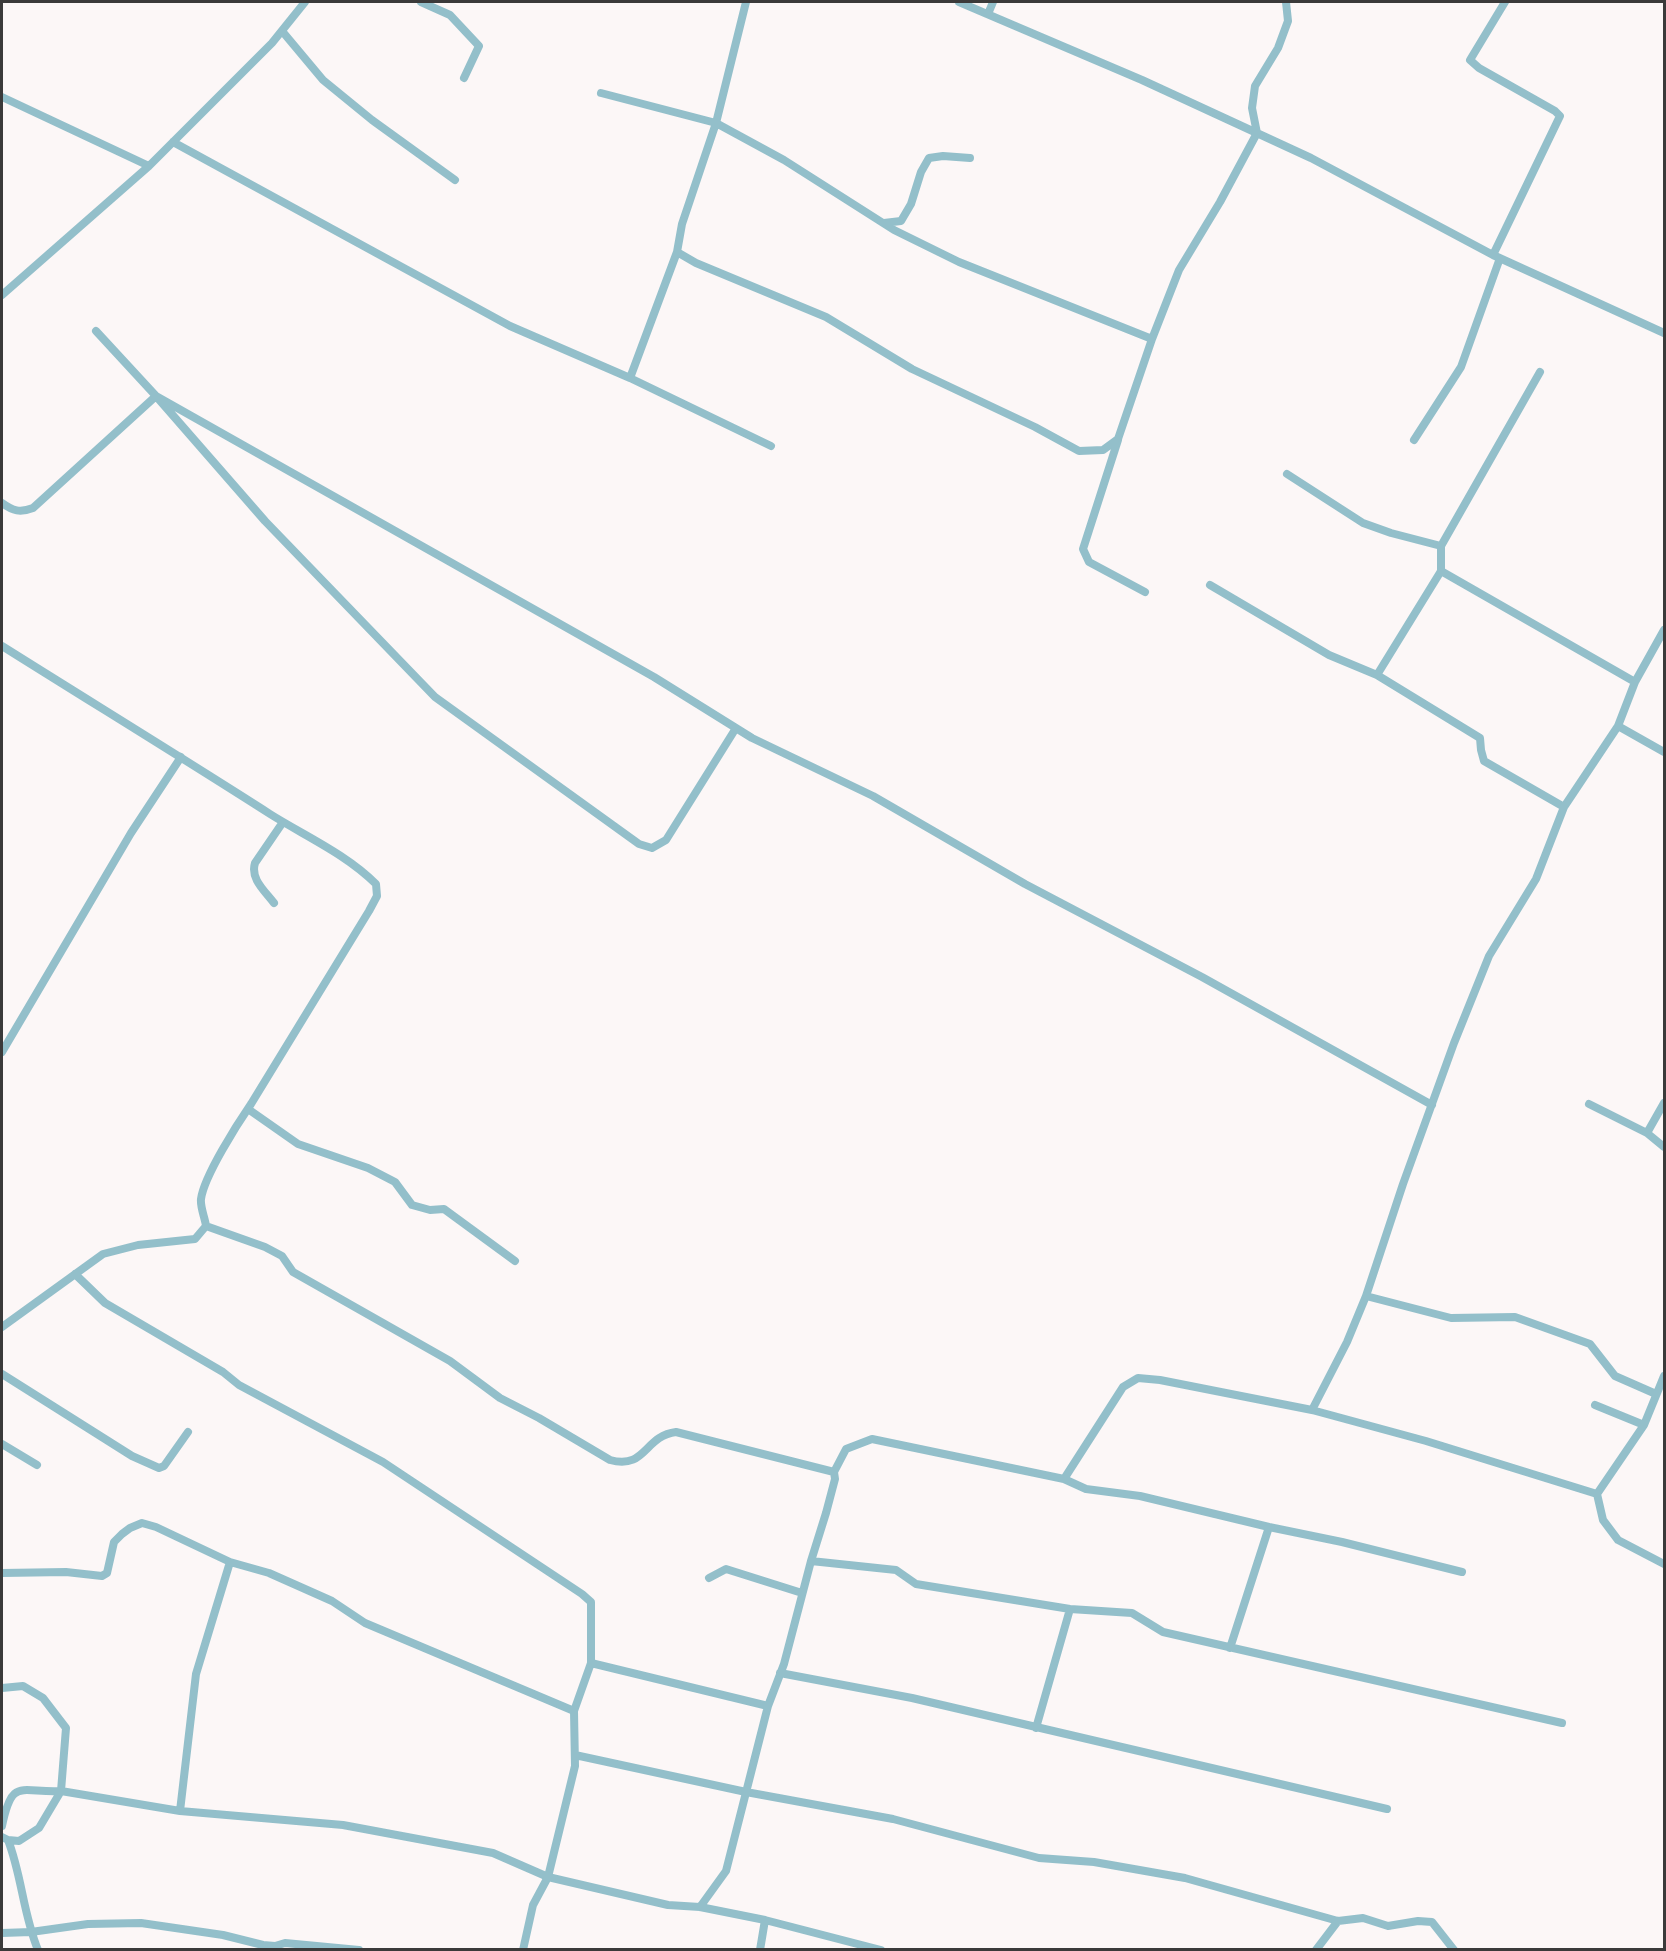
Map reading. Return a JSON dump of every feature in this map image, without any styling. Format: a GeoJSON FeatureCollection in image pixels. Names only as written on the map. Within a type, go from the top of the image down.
{"type":"FeatureCollection","features":[{"type":"Feature","properties":{"kind":"street"},"geometry":{"type":"LineString","coordinates":[[2,295],[150,166],[272,43],[305,2]]}},
{"type":"Feature","properties":{"kind":"street"},"geometry":{"type":"LineString","coordinates":[[422,2],[450,15],[479,46],[464,78]]}},
{"type":"Feature","properties":{"kind":"street"},"geometry":{"type":"LineString","coordinates":[[630,378],[677,252],[681,224],[716,123],[746,2]]}},
{"type":"Feature","properties":{"kind":"street"},"geometry":{"type":"LineString","coordinates":[[959,2],[1142,80],[1311,158],[1496,256],[1665,333]]}},
{"type":"Feature","properties":{"kind":"street"},"geometry":{"type":"LineString","coordinates":[[988,14],[993,2]]}},
{"type":"Feature","properties":{"kind":"street"},"geometry":{"type":"LineString","coordinates":[[1145,592],[1089,562],[1083,549],[1152,339],[1179,270],[1220,202],[1257,133],[1252,108],[1255,86],[1278,48],[1287,21],[1286,2]]}},
{"type":"Feature","properties":{"kind":"street"},"geometry":{"type":"LineString","coordinates":[[1414,440],[1461,367],[1496,256],[1560,116],[1555,111],[1479,69],[1470,60],[1505,2]]}},
{"type":"Feature","properties":{"kind":"street"},"geometry":{"type":"LineString","coordinates":[[282,31],[323,80],[372,120],[455,180]]}},
{"type":"Feature","properties":{"kind":"street"},"geometry":{"type":"LineString","coordinates":[[601,93],[716,123],[784,160],[884,224],[959,262],[1152,339]]}},
{"type":"Feature","properties":{"kind":"street"},"geometry":{"type":"LineString","coordinates":[[2,97],[150,166]]}},
{"type":"Feature","properties":{"kind":"street"},"geometry":{"type":"LineString","coordinates":[[173,142],[510,326],[630,378],[771,446]]}},
{"type":"Feature","properties":{"kind":"street"},"geometry":{"type":"LineString","coordinates":[[884,224],[901,221],[911,204],[921,171],[929,158],[943,156],[970,158]]}},
{"type":"Feature","properties":{"kind":"street"},"geometry":{"type":"LineString","coordinates":[[677,252],[696,263],[826,317],[912,369],[1035,427],[1079,451],[1103,450],[1118,438]]}},
{"type":"Feature","properties":{"kind":"street"},"geometry":{"type":"LineString","coordinates":[[96,331],[265,521],[435,698],[639,844],[652,848],[666,840],[736,728]]}},
{"type":"Feature","properties":{"kind":"street"},"geometry":{"type":"LineString","coordinates":[[1377,675],[1441,571],[1441,546],[1540,372]]}},
{"type":"Feature","properties":{"kind":"street"},"geometry":{"type":"LineString","coordinates":[[2,503],[13,511],[24,512],[33,508],[156,396]]}},
{"type":"Feature","properties":{"kind":"street"},"geometry":{"type":"LineString","coordinates":[[156,396],[654,677],[752,738],[873,796],[1025,884],[1202,977],[1432,1106]]}},
{"type":"Feature","properties":{"kind":"street"},"geometry":{"type":"LineString","coordinates":[[1287,474],[1363,523],[1441,546]]}},
{"type":"Feature","properties":{"kind":"street"},"geometry":{"type":"LineString","coordinates":[[1441,571],[1635,682]]}},
{"type":"Feature","properties":{"kind":"street"},"geometry":{"type":"LineString","coordinates":[[1210,585],[1329,655],[1377,675],[1480,738],[1480,750],[1484,761],[1564,807]]}},
{"type":"Feature","properties":{"kind":"street"},"geometry":{"type":"LineString","coordinates":[[1312,1410],[1347,1342],[1366,1296],[1403,1184],[1454,1043],[1489,956],[1536,879],[1564,807],[1618,726],[1635,682],[1661,645],[1665,630]]}},
{"type":"Feature","properties":{"kind":"street"},"geometry":{"type":"LineString","coordinates":[[2,646],[364,871],[376,884],[376,896],[369,911],[307,1015],[238,1122],[210,1175],[201,1199],[206,1226]]}},
{"type":"Feature","properties":{"kind":"street"},"geometry":{"type":"LineString","coordinates":[[1618,726],[1665,752]]}},
{"type":"Feature","properties":{"kind":"street"},"geometry":{"type":"LineString","coordinates":[[2,1052],[131,833],[181,757]]}},
{"type":"Feature","properties":{"kind":"street"},"geometry":{"type":"LineString","coordinates":[[274,903],[256,880],[253,871],[255,863],[283,822]]}},
{"type":"Feature","properties":{"kind":"street"},"geometry":{"type":"LineString","coordinates":[[1647,1133],[1665,1103]]}},
{"type":"Feature","properties":{"kind":"street"},"geometry":{"type":"LineString","coordinates":[[1589,1104],[1647,1133],[1665,1147]]}},
{"type":"Feature","properties":{"kind":"street"},"geometry":{"type":"LineString","coordinates":[[248,1109],[298,1144],[368,1168],[395,1182],[412,1205],[430,1210],[444,1209],[515,1261]]}},
{"type":"Feature","properties":{"kind":"street"},"geometry":{"type":"LineString","coordinates":[[2,1327],[103,1254],[138,1245],[195,1239],[206,1226]]}},
{"type":"Feature","properties":{"kind":"street"},"geometry":{"type":"LineString","coordinates":[[206,1226],[265,1247],[282,1256],[293,1272],[450,1361],[500,1398],[610,1460],[622,1464],[635,1460],[663,1434],[676,1432],[834,1472]]}},
{"type":"Feature","properties":{"kind":"street"},"geometry":{"type":"LineString","coordinates":[[75,1274],[105,1303],[223,1372],[239,1385],[382,1462],[591,1602],[591,1663],[574,1711],[575,1766],[548,1877],[533,1905],[523,1950]]}},
{"type":"Feature","properties":{"kind":"street"},"geometry":{"type":"LineString","coordinates":[[1366,1296],[1451,1318],[1515,1317],[1590,1344],[1615,1376],[1656,1394]]}},
{"type":"Feature","properties":{"kind":"street"},"geometry":{"type":"LineString","coordinates":[[2,1374],[132,1456],[159,1468],[164,1466],[188,1432]]}},
{"type":"Feature","properties":{"kind":"street"},"geometry":{"type":"LineString","coordinates":[[1665,1376],[1644,1425],[1597,1494],[1603,1520],[1617,1540],[1665,1564]]}},
{"type":"Feature","properties":{"kind":"street"},"geometry":{"type":"LineString","coordinates":[[1064,1479],[1123,1387],[1138,1378],[1160,1380],[1312,1410],[1426,1441],[1597,1494]]}},
{"type":"Feature","properties":{"kind":"street"},"geometry":{"type":"LineString","coordinates":[[1595,1406],[1644,1425]]}},
{"type":"Feature","properties":{"kind":"street"},"geometry":{"type":"LineString","coordinates":[[700,1907],[726,1871],[768,1706],[780,1673],[832,1491],[834,1472],[846,1449],[872,1439],[1064,1479],[1086,1489],[1140,1496],[1462,1572]]}},
{"type":"Feature","properties":{"kind":"street"},"geometry":{"type":"LineString","coordinates":[[2,1444],[37,1465]]}},
{"type":"Feature","properties":{"kind":"street"},"geometry":{"type":"LineString","coordinates":[[2,1573],[66,1572],[102,1576],[106,1573],[114,1542],[130,1528],[142,1523],[156,1527],[230,1562],[270,1573],[332,1601],[365,1623],[574,1711]]}},
{"type":"Feature","properties":{"kind":"street"},"geometry":{"type":"LineString","coordinates":[[1230,1648],[1269,1527]]}},
{"type":"Feature","properties":{"kind":"street"},"geometry":{"type":"LineString","coordinates":[[811,1561],[896,1570],[916,1584],[1070,1609],[1132,1612],[1163,1632],[1562,1723]]}},
{"type":"Feature","properties":{"kind":"street"},"geometry":{"type":"LineString","coordinates":[[180,1811],[196,1674],[230,1562]]}},
{"type":"Feature","properties":{"kind":"street"},"geometry":{"type":"LineString","coordinates":[[709,1578],[726,1569],[802,1593]]}},
{"type":"Feature","properties":{"kind":"street"},"geometry":{"type":"LineString","coordinates":[[1036,1728],[1070,1609]]}},
{"type":"Feature","properties":{"kind":"street"},"geometry":{"type":"LineString","coordinates":[[591,1663],[768,1706]]}},
{"type":"Feature","properties":{"kind":"street"},"geometry":{"type":"LineString","coordinates":[[780,1673],[912,1698],[1388,1809]]}},
{"type":"Feature","properties":{"kind":"street"},"geometry":{"type":"LineString","coordinates":[[2,1688],[23,1686],[43,1698],[66,1728],[61,1791],[39,1828],[19,1841],[5,1838]]}},
{"type":"Feature","properties":{"kind":"street"},"geometry":{"type":"LineString","coordinates":[[575,1755],[746,1792],[893,1819],[1039,1858],[1094,1862],[1185,1878],[1338,1921],[1363,1918],[1388,1926],[1418,1921],[1432,1922],[1454,1950]]}},
{"type":"Feature","properties":{"kind":"street"},"geometry":{"type":"LineString","coordinates":[[2,1826],[8,1800],[22,1788],[44,1792],[61,1791],[180,1811],[365,1829],[493,1852],[548,1877],[669,1905],[700,1907],[765,1920],[881,1950]]}},
{"type":"Feature","properties":{"kind":"street"},"geometry":{"type":"LineString","coordinates":[[5,1838],[17,1862],[31,1932],[38,1950]]}},
{"type":"Feature","properties":{"kind":"street"},"geometry":{"type":"LineString","coordinates":[[760,1950],[765,1920]]}},
{"type":"Feature","properties":{"kind":"street"},"geometry":{"type":"LineString","coordinates":[[1316,1950],[1338,1921]]}},
{"type":"Feature","properties":{"kind":"street"},"geometry":{"type":"LineString","coordinates":[[2,1933],[31,1932],[88,1924],[141,1923],[222,1935],[263,1945],[275,1946],[285,1943],[359,1950]]}}]}
